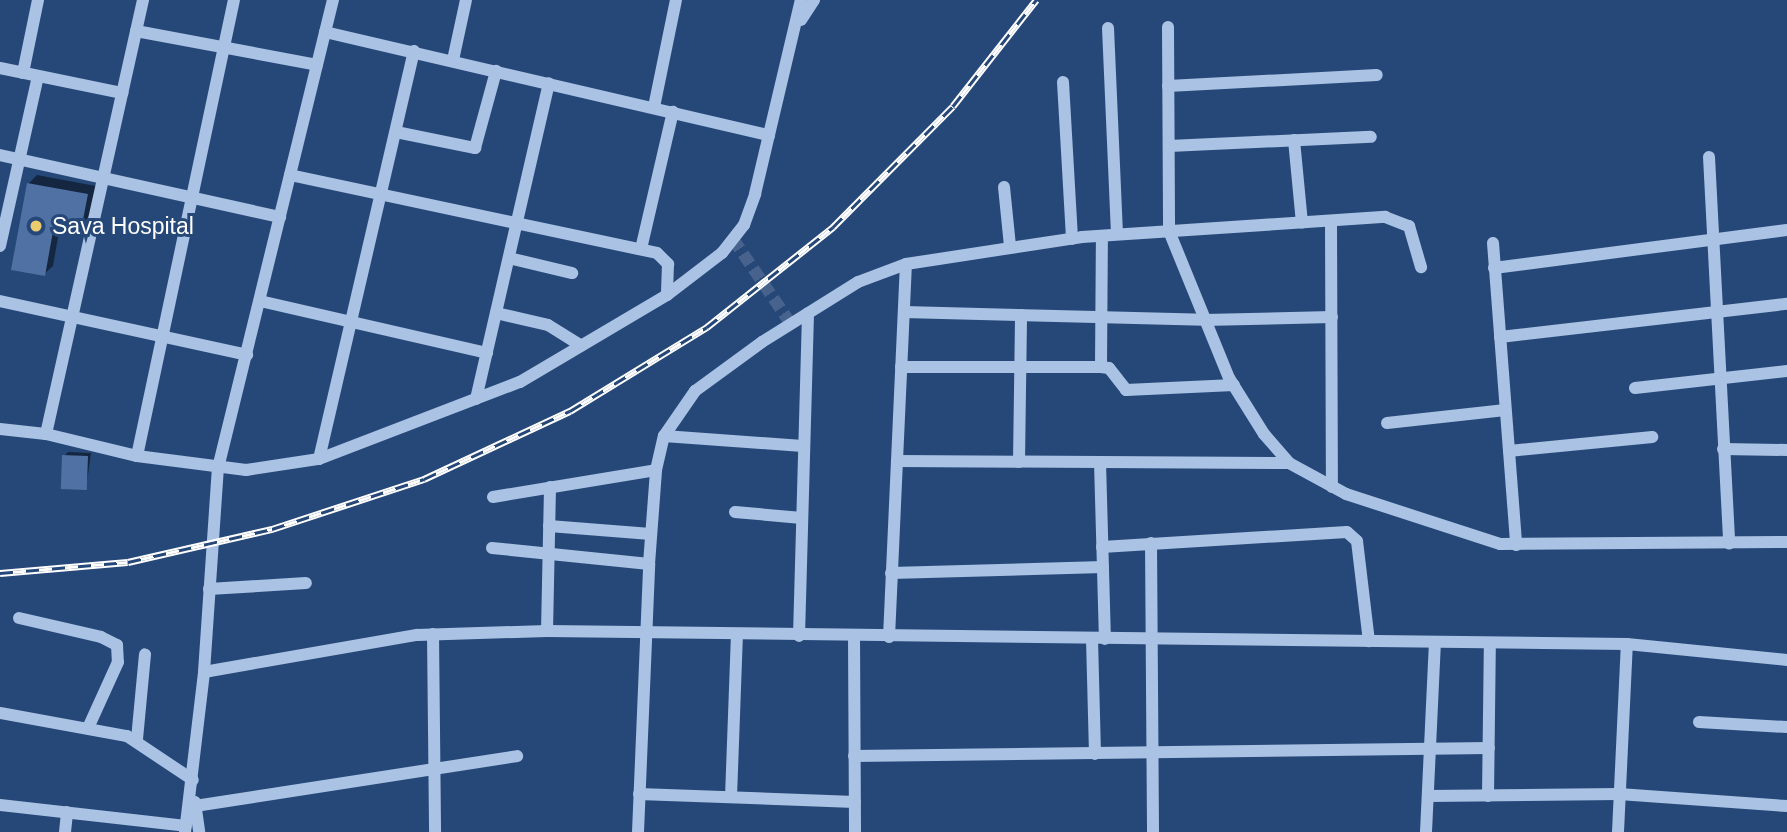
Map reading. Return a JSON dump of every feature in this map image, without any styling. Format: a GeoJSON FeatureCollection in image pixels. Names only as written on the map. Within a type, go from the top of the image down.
{"type":"FeatureCollection","features":[{"type":"Feature","properties":{"kind":"street"},"geometry":{"type":"LineString","coordinates":[[23,73],[38,0]]}},
{"type":"Feature","properties":{"kind":"street"},"geometry":{"type":"LineString","coordinates":[[46,434],[143,0]]}},
{"type":"Feature","properties":{"kind":"street"},"geometry":{"type":"LineString","coordinates":[[137,456],[234,0]]}},
{"type":"Feature","properties":{"kind":"street"},"geometry":{"type":"LineString","coordinates":[[0,805],[185,829],[193,784],[204,672],[218,468],[333,0]]}},
{"type":"Feature","properties":{"kind":"street"},"geometry":{"type":"LineString","coordinates":[[453,60],[466,0]]}},
{"type":"Feature","properties":{"kind":"street"},"geometry":{"type":"LineString","coordinates":[[654,107],[676,0]]}},
{"type":"Feature","properties":{"kind":"street"},"geometry":{"type":"LineString","coordinates":[[0,429],[46,434],[137,456],[246,470],[318,459],[520,382],[667,295],[722,253],[744,225],[795,29],[805,1],[787,0]]}},
{"type":"Feature","properties":{"kind":"street"},"geometry":{"type":"LineString","coordinates":[[1168,27],[1169,230],[1234,386],[1264,434],[1289,463],[1332,487],[1469,537],[1516,545],[1787,542]]}},
{"type":"Feature","properties":{"kind":"street"},"geometry":{"type":"LineString","coordinates":[[1108,28],[1117,234]]}},
{"type":"Feature","properties":{"kind":"street"},"geometry":{"type":"LineString","coordinates":[[136,31],[317,65]]}},
{"type":"Feature","properties":{"kind":"street"},"geometry":{"type":"LineString","coordinates":[[325,32],[769,135]]}},
{"type":"Feature","properties":{"kind":"street"},"geometry":{"type":"LineString","coordinates":[[318,459],[414,51]]}},
{"type":"Feature","properties":{"kind":"street"},"geometry":{"type":"LineString","coordinates":[[0,68],[122,93]]}},
{"type":"Feature","properties":{"kind":"street"},"geometry":{"type":"LineString","coordinates":[[396,132],[475,148],[496,71]]}},
{"type":"Feature","properties":{"kind":"street"},"geometry":{"type":"LineString","coordinates":[[1168,86],[1377,75]]}},
{"type":"Feature","properties":{"kind":"street"},"geometry":{"type":"LineString","coordinates":[[0,246],[38,76]]}},
{"type":"Feature","properties":{"kind":"street"},"geometry":{"type":"LineString","coordinates":[[1063,82],[1072,239]]}},
{"type":"Feature","properties":{"kind":"street"},"geometry":{"type":"LineString","coordinates":[[476,399],[549,83]]}},
{"type":"Feature","properties":{"kind":"street"},"geometry":{"type":"LineString","coordinates":[[641,249],[673,112]]}},
{"type":"Feature","properties":{"kind":"street"},"geometry":{"type":"LineString","coordinates":[[1169,146],[1371,137]]}},
{"type":"Feature","properties":{"kind":"street"},"geometry":{"type":"LineString","coordinates":[[1294,140],[1302,223]]}},
{"type":"Feature","properties":{"kind":"street"},"geometry":{"type":"LineString","coordinates":[[0,155],[280,217]]}},
{"type":"Feature","properties":{"kind":"street"},"geometry":{"type":"LineString","coordinates":[[1709,157],[1729,543]]}},
{"type":"Feature","properties":{"kind":"street"},"geometry":{"type":"LineString","coordinates":[[290,175],[641,249],[665,257],[667,295]]}},
{"type":"Feature","properties":{"kind":"street"},"geometry":{"type":"LineString","coordinates":[[1004,187],[1010,246]]}},
{"type":"Feature","properties":{"kind":"street"},"geometry":{"type":"LineString","coordinates":[[638,832],[644,635],[656,470],[664,436],[695,391],[858,282],[906,264],[1010,246],[1169,230],[1385,218],[1402,222],[1416,241],[1422,267]]}},
{"type":"Feature","properties":{"kind":"street"},"geometry":{"type":"LineString","coordinates":[[1331,222],[1332,487]]}},
{"type":"Feature","properties":{"kind":"street"},"geometry":{"type":"LineString","coordinates":[[1494,268],[1787,230]]}},
{"type":"Feature","properties":{"kind":"street"},"geometry":{"type":"LineString","coordinates":[[1101,367],[1099,317],[1102,236]]}},
{"type":"Feature","properties":{"kind":"street"},"geometry":{"type":"LineString","coordinates":[[1493,243],[1516,545]]}},
{"type":"Feature","properties":{"kind":"street"},"geometry":{"type":"LineString","coordinates":[[509,258],[572,273]]}},
{"type":"Feature","properties":{"kind":"street"},"geometry":{"type":"LineString","coordinates":[[890,637],[906,264]]}},
{"type":"Feature","properties":{"kind":"street"},"geometry":{"type":"LineString","coordinates":[[0,301],[247,355]]}},
{"type":"Feature","properties":{"kind":"street"},"geometry":{"type":"LineString","coordinates":[[260,301],[487,353]]}},
{"type":"Feature","properties":{"kind":"street"},"geometry":{"type":"LineString","coordinates":[[1500,337],[1787,304]]}},
{"type":"Feature","properties":{"kind":"street"},"geometry":{"type":"LineString","coordinates":[[496,313],[548,325],[581,346]]}},
{"type":"Feature","properties":{"kind":"street"},"geometry":{"type":"LineString","coordinates":[[799,636],[808,313]]}},
{"type":"Feature","properties":{"kind":"street"},"geometry":{"type":"LineString","coordinates":[[904,313],[1205,320],[1332,317]]}},
{"type":"Feature","properties":{"kind":"street"},"geometry":{"type":"LineString","coordinates":[[1019,462],[1021,316]]}},
{"type":"Feature","properties":{"kind":"street"},"geometry":{"type":"LineString","coordinates":[[901,367],[1101,367],[1109,369],[1126,390],[1234,386]]}},
{"type":"Feature","properties":{"kind":"street"},"geometry":{"type":"LineString","coordinates":[[1634,388],[1787,371]]}},
{"type":"Feature","properties":{"kind":"street"},"geometry":{"type":"LineString","coordinates":[[1387,423],[1505,410]]}},
{"type":"Feature","properties":{"kind":"street"},"geometry":{"type":"LineString","coordinates":[[664,436],[803,446]]}},
{"type":"Feature","properties":{"kind":"street"},"geometry":{"type":"LineString","coordinates":[[1509,451],[1652,437]]}},
{"type":"Feature","properties":{"kind":"street"},"geometry":{"type":"LineString","coordinates":[[1723,449],[1787,450]]}},
{"type":"Feature","properties":{"kind":"street"},"geometry":{"type":"LineString","coordinates":[[897,461],[1289,463]]}},
{"type":"Feature","properties":{"kind":"street"},"geometry":{"type":"LineString","coordinates":[[1095,754],[1103,567],[1100,462]]}},
{"type":"Feature","properties":{"kind":"street"},"geometry":{"type":"LineString","coordinates":[[493,497],[656,470]]}},
{"type":"Feature","properties":{"kind":"street"},"geometry":{"type":"LineString","coordinates":[[547,631],[550,487]]}},
{"type":"Feature","properties":{"kind":"street"},"geometry":{"type":"LineString","coordinates":[[734,512],[802,518]]}},
{"type":"Feature","properties":{"kind":"street"},"geometry":{"type":"LineString","coordinates":[[549,526],[651,534]]}},
{"type":"Feature","properties":{"kind":"street"},"geometry":{"type":"LineString","coordinates":[[1102,547],[1346,532],[1357,541],[1369,641]]}},
{"type":"Feature","properties":{"kind":"street"},"geometry":{"type":"LineString","coordinates":[[1151,543],[1153,832]]}},
{"type":"Feature","properties":{"kind":"street"},"geometry":{"type":"LineString","coordinates":[[492,548],[649,564]]}},
{"type":"Feature","properties":{"kind":"street"},"geometry":{"type":"LineString","coordinates":[[891,573],[1103,567]]}},
{"type":"Feature","properties":{"kind":"street"},"geometry":{"type":"LineString","coordinates":[[209,589],[306,583]]}},
{"type":"Feature","properties":{"kind":"street"},"geometry":{"type":"LineString","coordinates":[[19,618],[101,637],[117,645],[118,662],[88,729]]}},
{"type":"Feature","properties":{"kind":"street"},"geometry":{"type":"LineString","coordinates":[[204,672],[433,634],[547,631],[644,635],[1627,644],[1787,660]]}},
{"type":"Feature","properties":{"kind":"street"},"geometry":{"type":"LineString","coordinates":[[433,634],[435,832]]}},
{"type":"Feature","properties":{"kind":"street"},"geometry":{"type":"LineString","coordinates":[[731,797],[737,635]]}},
{"type":"Feature","properties":{"kind":"street"},"geometry":{"type":"LineString","coordinates":[[854,637],[855,832]]}},
{"type":"Feature","properties":{"kind":"street"},"geometry":{"type":"LineString","coordinates":[[1426,832],[1435,642]]}},
{"type":"Feature","properties":{"kind":"street"},"geometry":{"type":"LineString","coordinates":[[1488,796],[1490,643]]}},
{"type":"Feature","properties":{"kind":"street"},"geometry":{"type":"LineString","coordinates":[[1618,832],[1627,644]]}},
{"type":"Feature","properties":{"kind":"street"},"geometry":{"type":"LineString","coordinates":[[137,740],[145,654]]}},
{"type":"Feature","properties":{"kind":"street"},"geometry":{"type":"LineString","coordinates":[[0,713],[137,740],[193,784],[199,832]]}},
{"type":"Feature","properties":{"kind":"street"},"geometry":{"type":"LineString","coordinates":[[1699,722],[1787,727]]}},
{"type":"Feature","properties":{"kind":"street"},"geometry":{"type":"LineString","coordinates":[[854,755],[1153,754],[1489,748]]}},
{"type":"Feature","properties":{"kind":"street"},"geometry":{"type":"LineString","coordinates":[[195,806],[434,765],[517,756]]}},
{"type":"Feature","properties":{"kind":"street"},"geometry":{"type":"LineString","coordinates":[[639,794],[855,802]]}},
{"type":"Feature","properties":{"kind":"street"},"geometry":{"type":"LineString","coordinates":[[1428,796],[1619,794],[1787,806]]}},
{"type":"Feature","properties":{"kind":"street"},"geometry":{"type":"LineString","coordinates":[[65,832],[67,813]]}},
{"type":"Feature","properties":{"kind":"building"},"geometry":{"type":"Polygon","coordinates":[[[27,183],[88,194],[82,225],[55,220],[45,276],[11,270],[27,183]]]}},
{"type":"Feature","properties":{"kind":"building"},"geometry":{"type":"Polygon","coordinates":[[[62,455],[88,456],[87,490],[61,489],[62,455]]]}},
{"type":"Feature","properties":{"kind":"tunnel"},"geometry":{"type":"LineString","coordinates":[[733,239],[791,324]]}},
{"type":"Feature","properties":{"kind":"railway"},"geometry":{"type":"LineString","coordinates":[[0,573],[128,562],[272,529],[424,479],[570,411],[707,327],[833,227],[953,106],[1036,0]]}},
{"type":"Feature","properties":{"kind":"place","name":"Sava Hospital"},"geometry":{"type":"Point","coordinates":[36,226]}}]}
